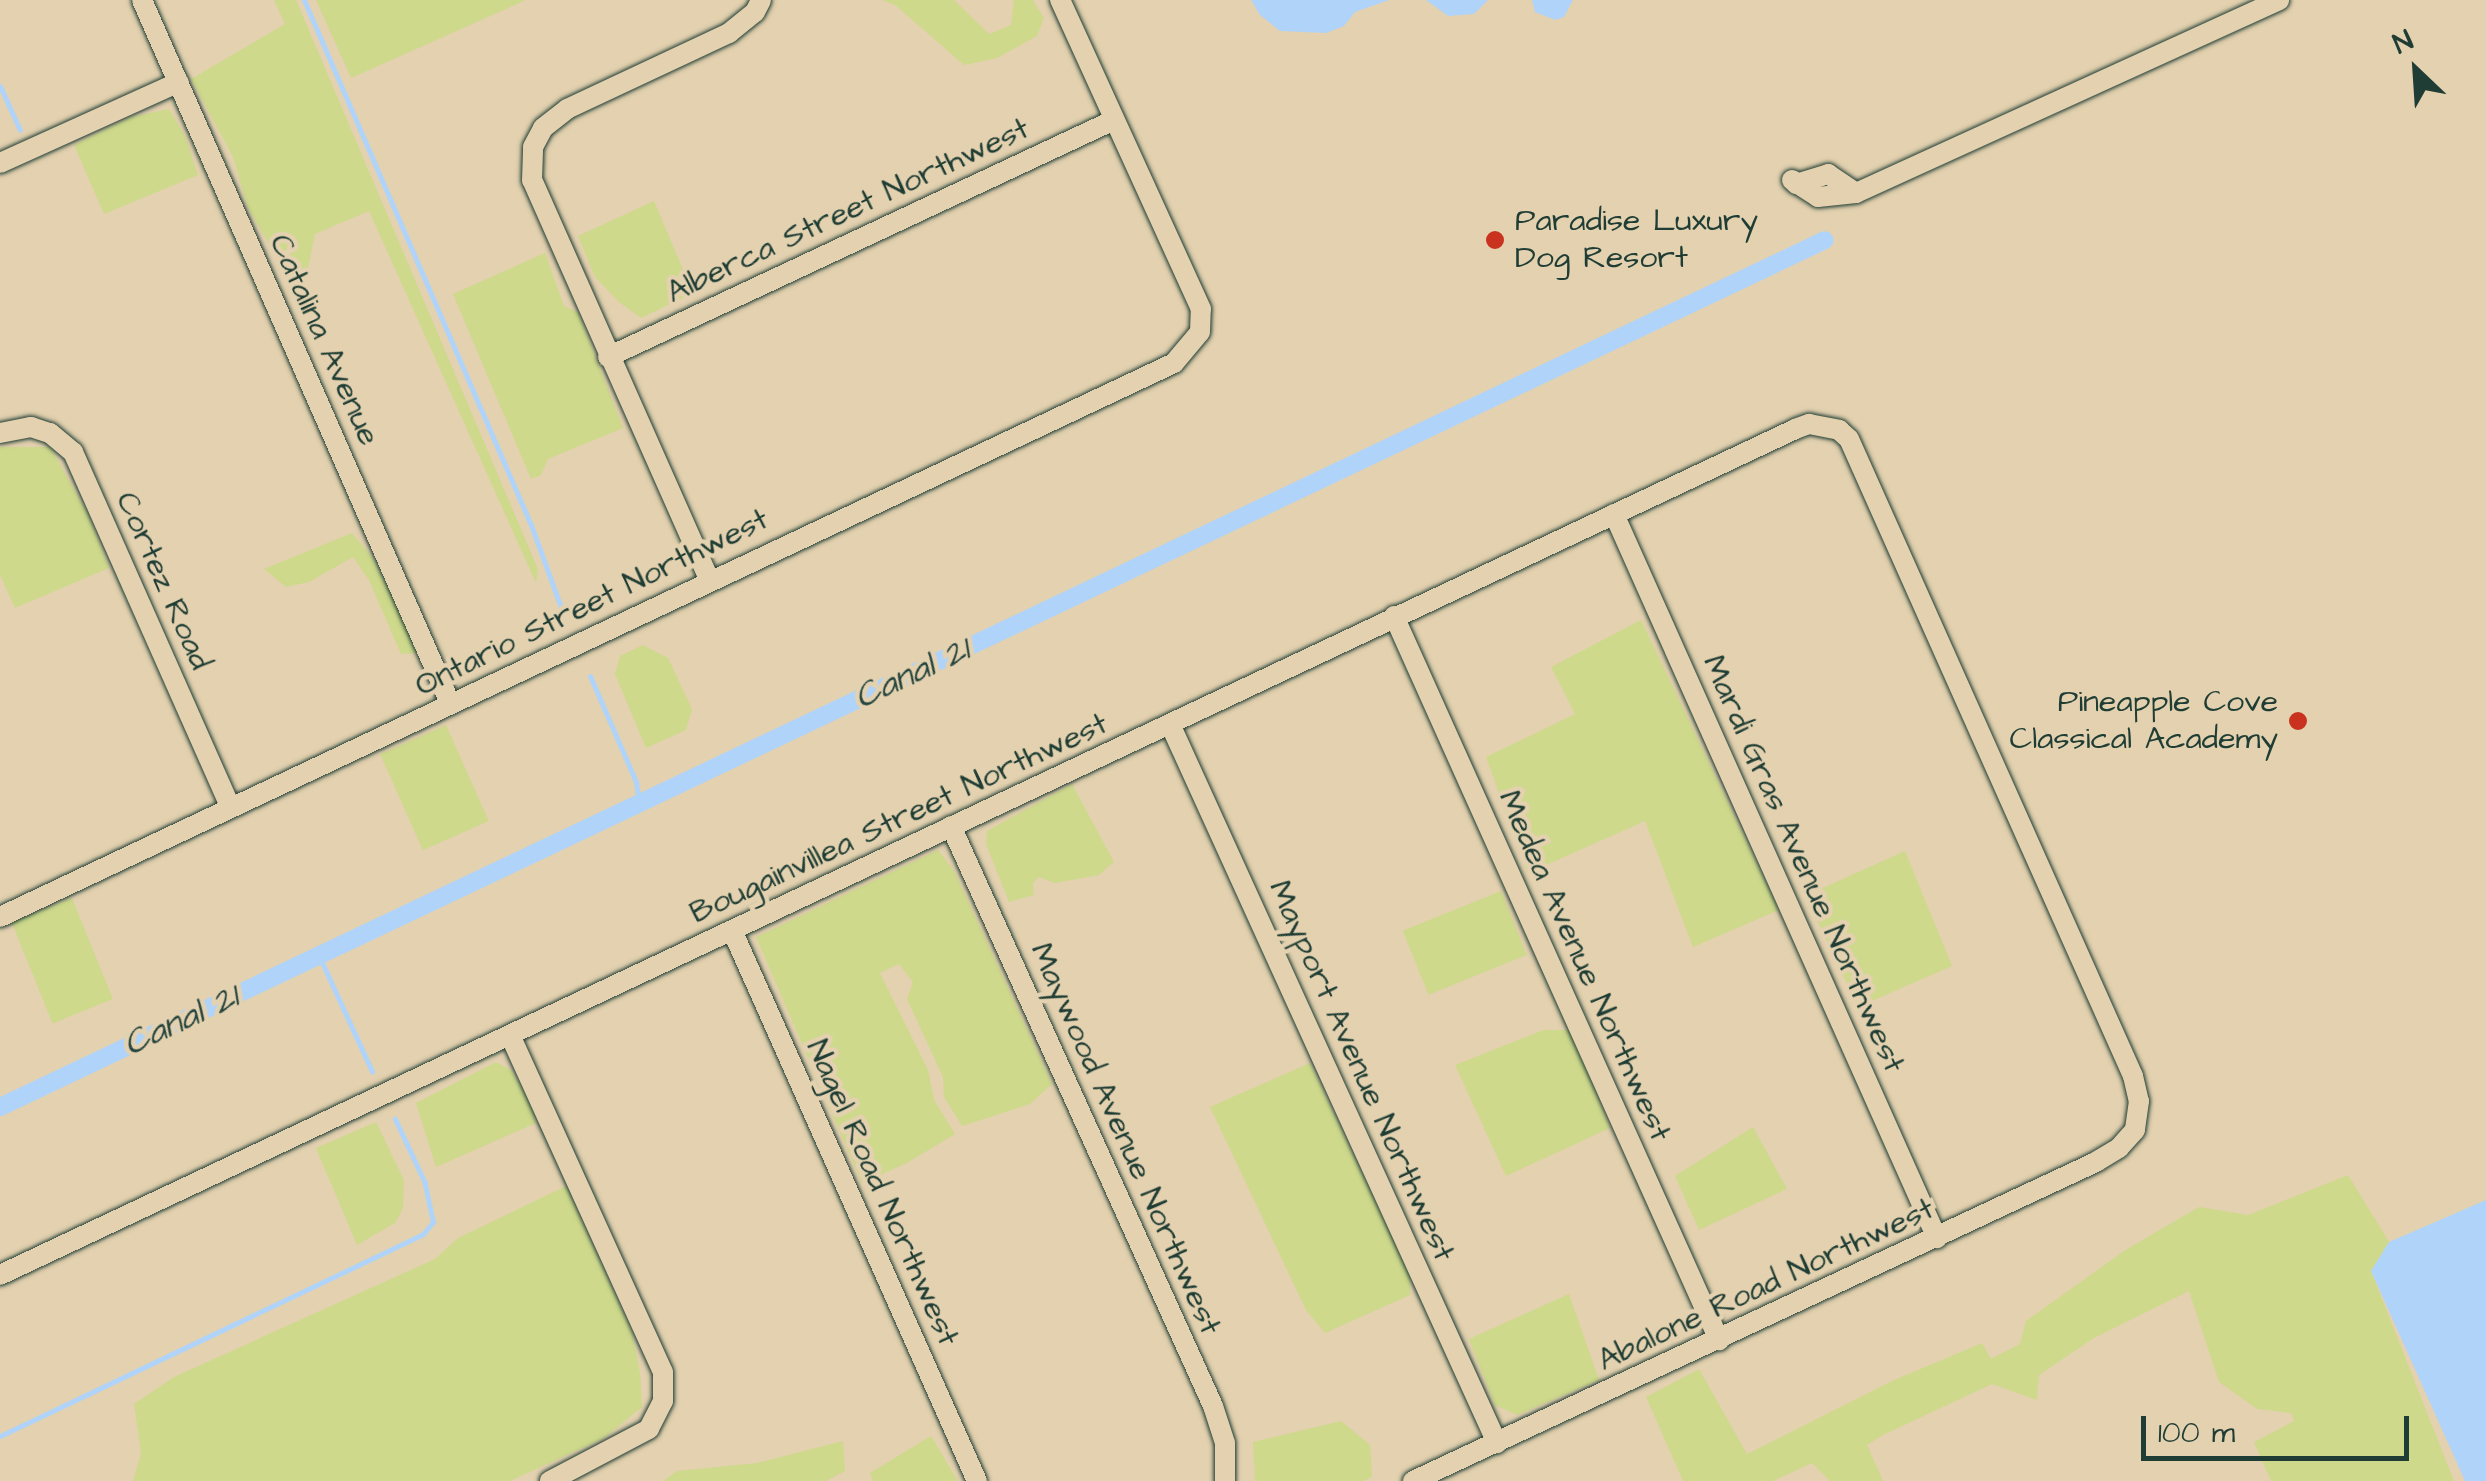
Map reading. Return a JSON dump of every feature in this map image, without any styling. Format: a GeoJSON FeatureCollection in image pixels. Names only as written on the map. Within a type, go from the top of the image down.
{"type":"FeatureCollection","features":[{"type":"Feature","properties":{"kind":"street","name":"Catalina Avenue"},"geometry":{"type":"LineString","coordinates":[[142,0],[450,703]]}},
{"type":"Feature","properties":{"kind":"street"},"geometry":{"type":"LineString","coordinates":[[710,579],[532,180],[533,147],[543,128],[568,108],[729,33],[755,12],[761,0]]}},
{"type":"Feature","properties":{"kind":"street"},"geometry":{"type":"LineString","coordinates":[[1060,0],[1114,120]]}},
{"type":"Feature","properties":{"kind":"street"},"geometry":{"type":"LineString","coordinates":[[1794,182],[1828,174],[1856,193],[2279,0]]}},
{"type":"Feature","properties":{"kind":"street"},"geometry":{"type":"LineString","coordinates":[[0,163],[179,82]]}},
{"type":"Feature","properties":{"kind":"street","name":"Alberca Street Northwest"},"geometry":{"type":"LineString","coordinates":[[608,357],[1114,120]]}},
{"type":"Feature","properties":{"kind":"street","name":"Ontario Street Northwest"},"geometry":{"type":"LineString","coordinates":[[0,917],[1174,363],[1200,332],[1201,309],[1114,120]]}},
{"type":"Feature","properties":{"kind":"street","name":"Bougainvillea Street Northwest"},"geometry":{"type":"LineString","coordinates":[[0,1275],[1795,429],[1824,426],[1849,439],[2134,1076],[2139,1101],[2134,1130]]}},
{"type":"Feature","properties":{"kind":"street","name":"Cortez Road"},"geometry":{"type":"LineString","coordinates":[[0,432],[31,427],[50,433],[73,452],[231,808]]}},
{"type":"Feature","properties":{"kind":"street","name":"Mardi Gras Avenue Northwest"},"geometry":{"type":"LineString","coordinates":[[1614,514],[1938,1238]]}},
{"type":"Feature","properties":{"kind":"street","name":"Medea Avenue Northwest"},"geometry":{"type":"LineString","coordinates":[[1394,616],[1719,1340]]}},
{"type":"Feature","properties":{"kind":"street","name":"Mayport Avenue Northwest"},"geometry":{"type":"LineString","coordinates":[[1170,724],[1497,1443]]}},
{"type":"Feature","properties":{"kind":"street","name":"Maywood Avenue Northwest"},"geometry":{"type":"LineString","coordinates":[[951,826],[1213,1406],[1225,1443],[1225,1481]]}},
{"type":"Feature","properties":{"kind":"street","name":"Nagel Road Northwest"},"geometry":{"type":"LineString","coordinates":[[732,930],[977,1481]]}},
{"type":"Feature","properties":{"kind":"street"},"geometry":{"type":"LineString","coordinates":[[510,1036],[663,1372],[663,1401],[648,1429],[550,1481]]}},
{"type":"Feature","properties":{"kind":"street","name":"Abalone Road Northwest"},"geometry":{"type":"LineString","coordinates":[[1413,1481],[2096,1162],[2119,1148],[2134,1130]]}},
{"type":"Feature","properties":{"kind":"green space"},"geometry":{"type":"Polygon","coordinates":[[[274,0],[296,0],[538,569],[536,583],[369,211],[315,234],[305,283],[291,281],[248,208],[233,157],[191,79],[285,24],[274,0]]]}},
{"type":"Feature","properties":{"kind":"green space"},"geometry":{"type":"Polygon","coordinates":[[[316,0],[526,0],[351,78],[316,0]]]}},
{"type":"Feature","properties":{"kind":"green space"},"geometry":{"type":"Polygon","coordinates":[[[882,0],[954,0],[989,34],[1011,25],[1014,0],[1033,0],[1044,18],[1037,36],[997,58],[964,65],[895,5],[882,0]]]}},
{"type":"Feature","properties":{"kind":"green space"},"geometry":{"type":"Polygon","coordinates":[[[169,109],[185,136],[198,175],[104,214],[74,145],[131,117],[169,109]]]}},
{"type":"Feature","properties":{"kind":"green space"},"geometry":{"type":"Polygon","coordinates":[[[654,201],[693,293],[641,318],[595,277],[578,236],[654,201]]]}},
{"type":"Feature","properties":{"kind":"green space"},"geometry":{"type":"Polygon","coordinates":[[[545,253],[564,306],[578,312],[623,428],[548,459],[541,475],[531,479],[453,294],[545,253]]]}},
{"type":"Feature","properties":{"kind":"green space"},"geometry":{"type":"Polygon","coordinates":[[[0,447],[50,447],[88,514],[109,568],[15,608],[0,575],[0,447]]]}},
{"type":"Feature","properties":{"kind":"green space"},"geometry":{"type":"Polygon","coordinates":[[[352,533],[374,559],[419,653],[401,654],[369,580],[353,557],[309,582],[286,587],[264,569],[352,533]]]}},
{"type":"Feature","properties":{"kind":"green space"},"geometry":{"type":"Polygon","coordinates":[[[1641,620],[1779,910],[1693,947],[1645,821],[1528,873],[1486,757],[1575,714],[1551,667],[1641,620]]]}},
{"type":"Feature","properties":{"kind":"green space"},"geometry":{"type":"Polygon","coordinates":[[[643,645],[668,658],[692,709],[686,730],[646,748],[615,674],[620,656],[643,645]]]}},
{"type":"Feature","properties":{"kind":"green space"},"geometry":{"type":"Polygon","coordinates":[[[446,725],[489,821],[423,850],[380,754],[446,725]]]}},
{"type":"Feature","properties":{"kind":"green space"},"geometry":{"type":"Polygon","coordinates":[[[1072,784],[1114,862],[1099,875],[1055,883],[1039,877],[1033,883],[1034,895],[1009,902],[986,844],[987,831],[1072,784]]]}},
{"type":"Feature","properties":{"kind":"green space"},"geometry":{"type":"Polygon","coordinates":[[[938,850],[954,871],[1052,1084],[1030,1104],[962,1126],[944,1097],[943,1077],[907,999],[913,982],[899,964],[880,973],[928,1070],[934,1100],[955,1134],[907,1163],[862,1183],[756,937],[938,850]]]}},
{"type":"Feature","properties":{"kind":"green space"},"geometry":{"type":"Polygon","coordinates":[[[1905,851],[1952,966],[1858,1007],[1815,916],[1816,891],[1905,851]]]}},
{"type":"Feature","properties":{"kind":"green space"},"geometry":{"type":"Polygon","coordinates":[[[1501,891],[1527,955],[1429,995],[1403,931],[1501,891]]]}},
{"type":"Feature","properties":{"kind":"green space"},"geometry":{"type":"Polygon","coordinates":[[[72,898],[113,999],[53,1023],[12,922],[72,898]]]}},
{"type":"Feature","properties":{"kind":"green space"},"geometry":{"type":"Polygon","coordinates":[[[1544,1030],[1570,1030],[1610,1128],[1506,1176],[1455,1065],[1544,1030]]]}},
{"type":"Feature","properties":{"kind":"green space"},"geometry":{"type":"Polygon","coordinates":[[[496,1062],[511,1070],[532,1105],[536,1123],[436,1167],[416,1103],[496,1062]]]}},
{"type":"Feature","properties":{"kind":"green space"},"geometry":{"type":"Polygon","coordinates":[[[1310,1063],[1410,1275],[1410,1295],[1325,1333],[1306,1310],[1210,1107],[1310,1063]]]}},
{"type":"Feature","properties":{"kind":"green space"},"geometry":{"type":"Polygon","coordinates":[[[376,1122],[404,1180],[403,1208],[395,1223],[357,1245],[316,1148],[376,1122]]]}},
{"type":"Feature","properties":{"kind":"green space"},"geometry":{"type":"Polygon","coordinates":[[[1753,1127],[1787,1189],[1699,1230],[1675,1176],[1753,1127]]]}},
{"type":"Feature","properties":{"kind":"green space"},"geometry":{"type":"Polygon","coordinates":[[[2348,1175],[2389,1242],[2371,1271],[2454,1481],[2271,1481],[2254,1442],[2294,1421],[2291,1413],[2257,1409],[2219,1382],[2189,1291],[2094,1338],[2039,1375],[2037,1400],[1992,1384],[1883,1435],[1867,1445],[1883,1481],[1830,1481],[1812,1463],[1773,1481],[1683,1481],[1646,1397],[1699,1369],[1747,1454],[1892,1381],[1982,1343],[1991,1359],[2020,1344],[2026,1321],[2127,1249],[2199,1207],[2248,1215],[2348,1175]]]}},
{"type":"Feature","properties":{"kind":"green space"},"geometry":{"type":"Polygon","coordinates":[[[566,1186],[632,1332],[640,1373],[642,1407],[604,1438],[510,1481],[133,1481],[141,1453],[134,1404],[174,1377],[435,1259],[458,1238],[566,1186]]]}},
{"type":"Feature","properties":{"kind":"green space"},"geometry":{"type":"Polygon","coordinates":[[[1569,1294],[1599,1380],[1517,1415],[1495,1405],[1469,1339],[1569,1294]]]}},
{"type":"Feature","properties":{"kind":"green space"},"geometry":{"type":"Polygon","coordinates":[[[1341,1421],[1370,1445],[1372,1477],[1363,1481],[1255,1481],[1253,1442],[1341,1421]]]}},
{"type":"Feature","properties":{"kind":"green space"},"geometry":{"type":"Polygon","coordinates":[[[931,1436],[958,1481],[873,1481],[870,1473],[931,1436]]]}},
{"type":"Feature","properties":{"kind":"green space"},"geometry":{"type":"Polygon","coordinates":[[[843,1441],[845,1471],[826,1481],[663,1481],[677,1471],[757,1463],[843,1441]]]}},
{"type":"Feature","properties":{"kind":"water"},"geometry":{"type":"Polygon","coordinates":[[[1251,0],[1389,0],[1355,12],[1344,26],[1326,33],[1280,31],[1260,15],[1251,0]]]}},
{"type":"Feature","properties":{"kind":"water"},"geometry":{"type":"Polygon","coordinates":[[[1426,0],[1488,0],[1474,14],[1448,16],[1426,0]]]}},
{"type":"Feature","properties":{"kind":"water"},"geometry":{"type":"Polygon","coordinates":[[[1532,0],[1573,0],[1564,17],[1555,20],[1535,12],[1532,0]]]}},
{"type":"Feature","properties":{"kind":"water"},"geometry":{"type":"Polygon","coordinates":[[[2486,1200],[2486,1481],[2465,1481],[2371,1271],[2389,1242],[2486,1200]]]}},
{"type":"Feature","properties":{"kind":"waterway"},"geometry":{"type":"LineString","coordinates":[[304,0],[531,525],[562,610]]}},
{"type":"Feature","properties":{"kind":"waterway"},"geometry":{"type":"LineString","coordinates":[[0,86],[20,130]]}},
{"type":"Feature","properties":{"kind":"waterway","name":"Canal 21"},"geometry":{"type":"LineString","coordinates":[[0,1107],[1825,240]]}},
{"type":"Feature","properties":{"kind":"waterway"},"geometry":{"type":"LineString","coordinates":[[590,676],[636,782],[639,803]]}},
{"type":"Feature","properties":{"kind":"waterway"},"geometry":{"type":"LineString","coordinates":[[319,956],[372,1071]]}},
{"type":"Feature","properties":{"kind":"waterway"},"geometry":{"type":"LineString","coordinates":[[0,1436],[423,1234],[433,1222],[425,1183],[395,1119]]}},
{"type":"Feature","properties":{"kind":"place","name":"Paradise Luxury Dog Resort"},"geometry":{"type":"Point","coordinates":[1495,240]}},
{"type":"Feature","properties":{"kind":"place","name":"Pineapple Cove Classical Academy"},"geometry":{"type":"Point","coordinates":[2298,721]}}]}
